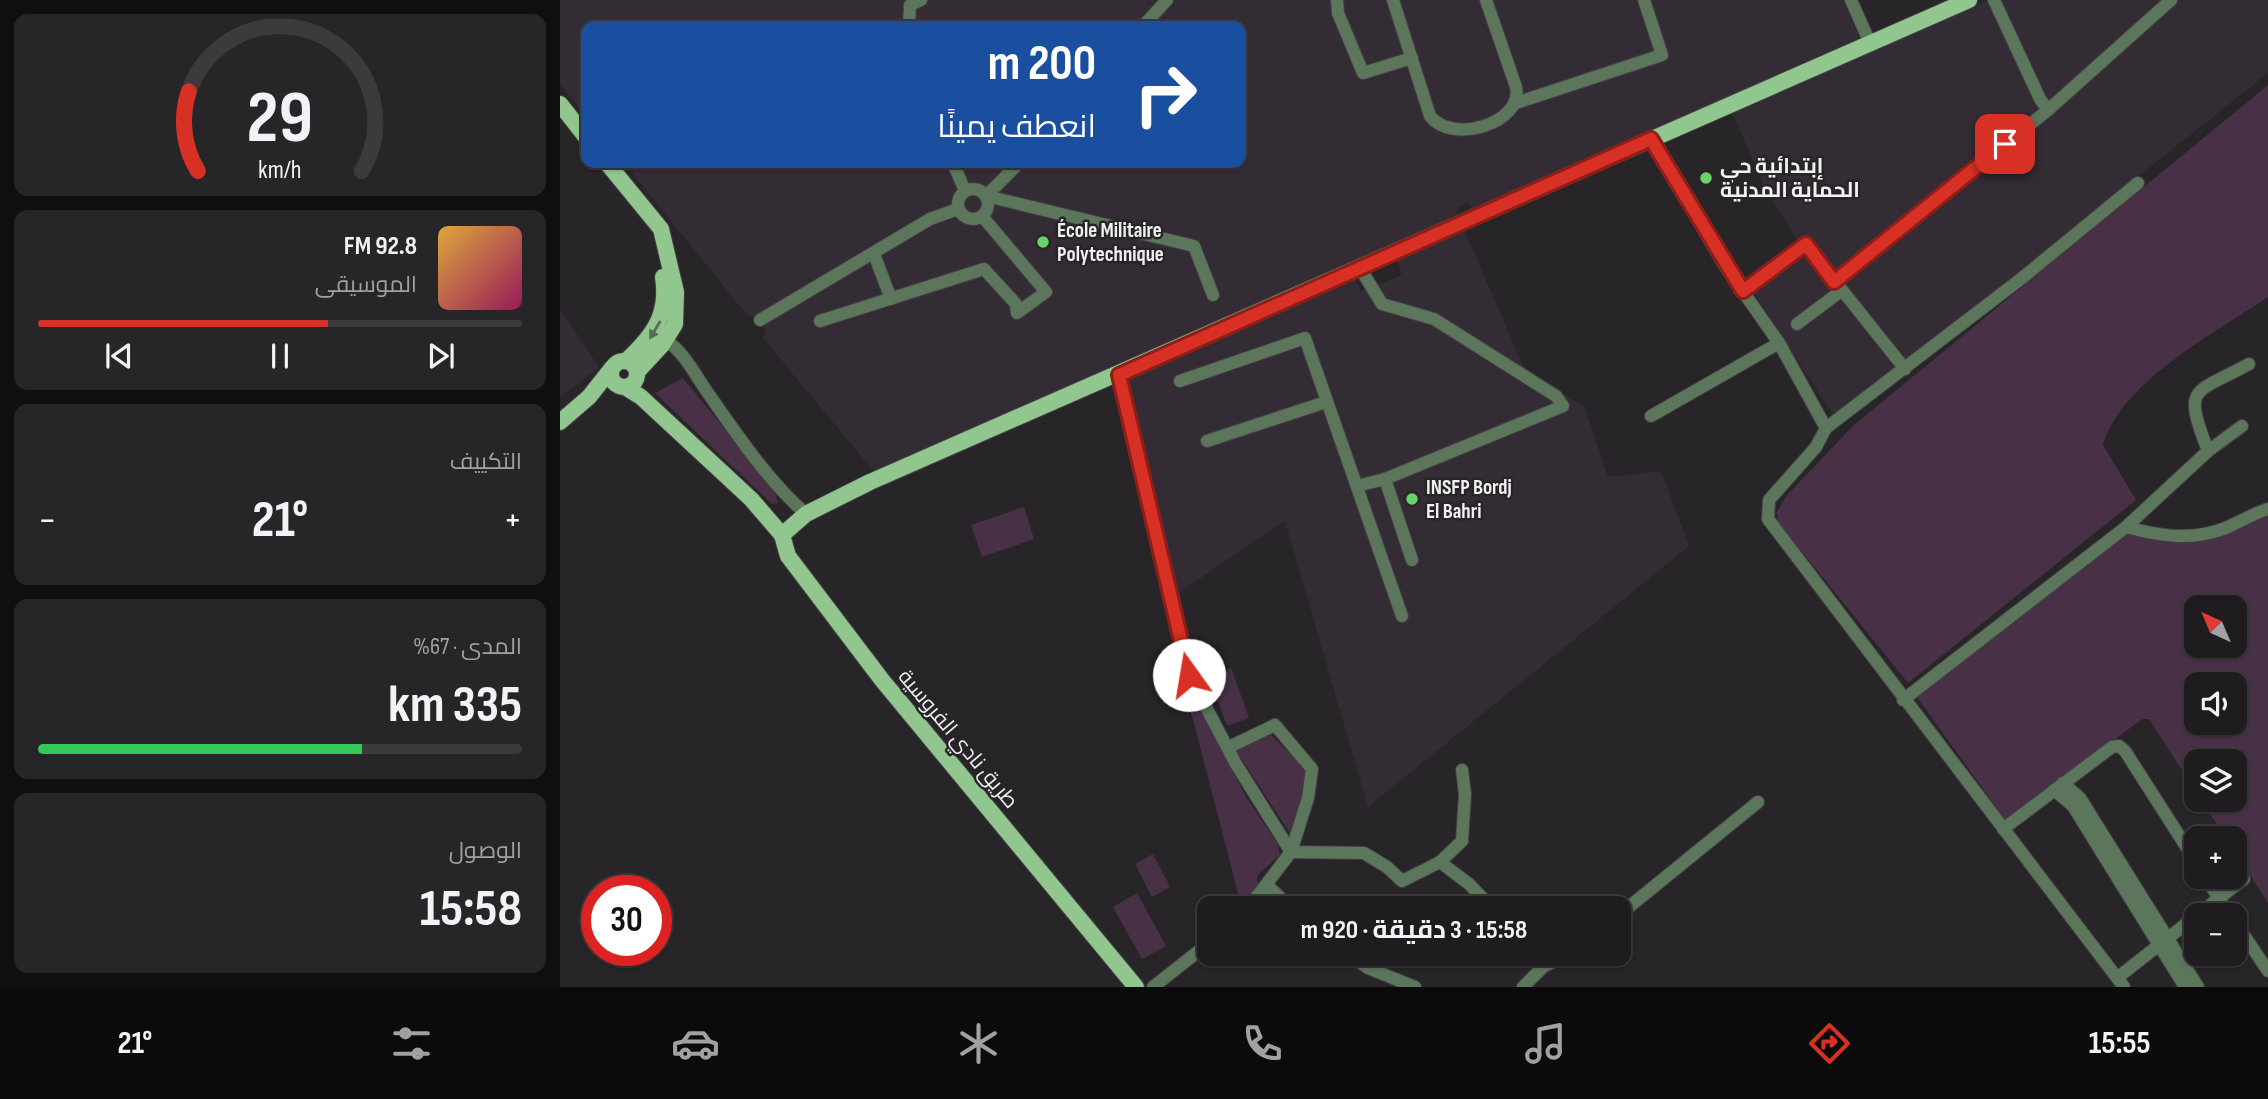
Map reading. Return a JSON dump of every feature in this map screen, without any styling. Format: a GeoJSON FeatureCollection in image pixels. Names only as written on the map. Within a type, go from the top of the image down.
{"type":"FeatureCollection","features":[{"type":"Feature","properties":{"kind":"main road"},"geometry":{"type":"LineString","coordinates":[[782,535],[806,514],[870,482],[1969,0]]}},
{"type":"Feature","properties":{"kind":"main road"},"geometry":{"type":"LineString","coordinates":[[560,104],[581,131]]}},
{"type":"Feature","properties":{"kind":"main road"},"geometry":{"type":"LineString","coordinates":[[560,422],[626,376],[666,340],[674,324],[677,301],[661,229],[611,168]]}},
{"type":"Feature","properties":{"kind":"main road"},"geometry":{"type":"LineString","coordinates":[[626,376],[661,321],[665,296],[659,245],[635,197]]}},
{"type":"Feature","properties":{"kind":"main road","name":"طريق نادي الفروسية"},"geometry":{"type":"LineString","coordinates":[[626,376],[641,397],[751,499],[782,535],[788,556],[882,680],[1136,987]]}},
{"type":"Feature","properties":{"kind":"street"},"geometry":{"type":"LineString","coordinates":[[1148,21],[1167,0]]}},
{"type":"Feature","properties":{"kind":"street"},"geometry":{"type":"LineString","coordinates":[[1337,0],[1338,13],[1361,74],[1412,58]]}},
{"type":"Feature","properties":{"kind":"street"},"geometry":{"type":"LineString","coordinates":[[1393,0],[1430,116],[1442,128],[1467,130],[1504,117],[1516,103],[1662,55],[1644,0]]}},
{"type":"Feature","properties":{"kind":"street"},"geometry":{"type":"LineString","coordinates":[[1486,0],[1516,87],[1516,103]]}},
{"type":"Feature","properties":{"kind":"street"},"geometry":{"type":"LineString","coordinates":[[1851,0],[1870,43]]}},
{"type":"Feature","properties":{"kind":"street"},"geometry":{"type":"LineString","coordinates":[[1994,0],[2040,99],[2048,110]]}},
{"type":"Feature","properties":{"kind":"street"},"geometry":{"type":"LineString","coordinates":[[1797,324],[1837,286],[2048,110],[2171,0]]}},
{"type":"Feature","properties":{"kind":"street"},"geometry":{"type":"LineString","coordinates":[[910,21],[913,2]]}},
{"type":"Feature","properties":{"kind":"street"},"geometry":{"type":"LineString","coordinates":[[1651,139],[1743,291],[1779,343],[1826,428]]}},
{"type":"Feature","properties":{"kind":"street"},"geometry":{"type":"LineString","coordinates":[[955,168],[965,191]]}},
{"type":"Feature","properties":{"kind":"street"},"geometry":{"type":"LineString","coordinates":[[986,196],[1014,168]]}},
{"type":"Feature","properties":{"kind":"street"},"geometry":{"type":"LineString","coordinates":[[2138,183],[1905,369],[1826,428],[1816,447],[1769,500],[1768,519],[2120,983],[2162,942],[2184,926]]}},
{"type":"Feature","properties":{"kind":"street"},"geometry":{"type":"LineString","coordinates":[[986,196],[988,208],[982,216],[968,219],[958,209],[958,199],[965,191],[976,189],[986,196],[1194,246],[1213,295]]}},
{"type":"Feature","properties":{"kind":"street"},"geometry":{"type":"LineString","coordinates":[[760,320],[930,219],[958,209]]}},
{"type":"Feature","properties":{"kind":"street"},"geometry":{"type":"LineString","coordinates":[[820,321],[984,269],[1016,303],[1017,313],[1046,292],[982,216]]}},
{"type":"Feature","properties":{"kind":"street"},"geometry":{"type":"LineString","coordinates":[[1743,291],[1806,244],[1905,369]]}},
{"type":"Feature","properties":{"kind":"street"},"geometry":{"type":"LineString","coordinates":[[874,254],[891,299]]}},
{"type":"Feature","properties":{"kind":"street"},"geometry":{"type":"LineString","coordinates":[[1357,486],[1385,479],[1563,406],[1556,396],[1434,319],[1382,304],[1360,268]]}},
{"type":"Feature","properties":{"kind":"street"},"geometry":{"type":"LineString","coordinates":[[1180,381],[1305,338],[1402,617]]}},
{"type":"Feature","properties":{"kind":"street"},"geometry":{"type":"LineString","coordinates":[[666,340],[681,354],[744,441],[806,514]]}},
{"type":"Feature","properties":{"kind":"street"},"geometry":{"type":"LineString","coordinates":[[1651,416],[1779,343]]}},
{"type":"Feature","properties":{"kind":"street"},"geometry":{"type":"LineString","coordinates":[[2208,451],[2195,416],[2194,399],[2204,388],[2249,364]]}},
{"type":"Feature","properties":{"kind":"street"},"geometry":{"type":"LineString","coordinates":[[1119,375],[1189,675],[1236,764],[1291,852]]}},
{"type":"Feature","properties":{"kind":"street"},"geometry":{"type":"LineString","coordinates":[[1207,441],[1326,402]]}},
{"type":"Feature","properties":{"kind":"street"},"geometry":{"type":"LineString","coordinates":[[1903,700],[2126,527],[2208,451],[2242,426]]}},
{"type":"Feature","properties":{"kind":"street"},"geometry":{"type":"LineString","coordinates":[[1385,479],[1412,560]]}},
{"type":"Feature","properties":{"kind":"street"},"geometry":{"type":"LineString","coordinates":[[2126,527],[2161,537],[2188,538],[2223,529],[2268,509]]}},
{"type":"Feature","properties":{"kind":"street"},"geometry":{"type":"LineString","coordinates":[[1229,747],[1275,725],[1312,769],[1308,798],[1291,852],[1258,896]]}},
{"type":"Feature","properties":{"kind":"street"},"geometry":{"type":"LineString","coordinates":[[2003,829],[2112,747],[2122,747],[2184,843]]}},
{"type":"Feature","properties":{"kind":"street"},"geometry":{"type":"LineString","coordinates":[[1291,852],[1364,853],[1387,867],[1402,881],[1440,862],[1462,841],[1462,771]]}},
{"type":"Feature","properties":{"kind":"street"},"geometry":{"type":"LineString","coordinates":[[2058,787],[2162,942],[2197,987]]}},
{"type":"Feature","properties":{"kind":"street"},"geometry":{"type":"LineString","coordinates":[[1631,905],[1758,802]]}},
{"type":"Feature","properties":{"kind":"street"},"geometry":{"type":"LineString","coordinates":[[1440,862],[1480,896]]}},
{"type":"Feature","properties":{"kind":"street"},"geometry":{"type":"LineString","coordinates":[[1267,885],[1278,896]]}},
{"type":"Feature","properties":{"kind":"street"},"geometry":{"type":"LineString","coordinates":[[2213,889],[2223,903]]}},
{"type":"Feature","properties":{"kind":"street"},"geometry":{"type":"LineString","coordinates":[[2213,903],[2231,889]]}},
{"type":"Feature","properties":{"kind":"street"},"geometry":{"type":"LineString","coordinates":[[2247,940],[2268,971]]}},
{"type":"Feature","properties":{"kind":"street"},"geometry":{"type":"LineString","coordinates":[[2162,942],[2185,987]]}},
{"type":"Feature","properties":{"kind":"street"},"geometry":{"type":"LineString","coordinates":[[1153,987],[1197,952]]}},
{"type":"Feature","properties":{"kind":"street"},"geometry":{"type":"LineString","coordinates":[[1365,966],[1415,987]]}},
{"type":"Feature","properties":{"kind":"street"},"geometry":{"type":"LineString","coordinates":[[1523,987],[1544,966]]}},
{"type":"Feature","properties":{"kind":"shaded area","name":"École Militaire Polytechnique"},"geometry":{"type":"Polygon","coordinates":[[[560,0],[1843,0],[1861,41],[1689,113],[1474,211],[1467,202],[1458,207],[1456,215],[876,474],[763,338],[766,330],[760,320],[747,315],[628,168],[1246,168],[1246,21],[581,21],[581,110],[560,84],[560,0]]]}},
{"type":"Feature","properties":{"kind":"shaded area"},"geometry":{"type":"Polygon","coordinates":[[[1987,0],[2268,0],[2268,73],[1835,418],[1751,288],[1803,250],[1762,182],[1732,112],[1987,0]]]}},
{"type":"Feature","properties":{"kind":"shaded area"},"geometry":{"type":"Polygon","coordinates":[[[2268,85],[2268,297],[2173,360],[2129,400],[2113,422],[2103,445],[2136,500],[1908,683],[1778,522],[1777,512],[1787,495],[1854,425],[2268,85]]]}},
{"type":"Feature","properties":{"kind":"shaded area","name":"INSFP Bordj El Bahri"},"geometry":{"type":"Polygon","coordinates":[[[1464,229],[1523,366],[1585,408],[1608,477],[1661,471],[1689,546],[1368,807],[1285,521],[1177,594],[1125,380],[1354,278],[1361,291],[1402,275],[1396,258],[1464,229]]]}},
{"type":"Feature","properties":{"kind":"shaded area"},"geometry":{"type":"Polygon","coordinates":[[[560,309],[599,367],[560,398],[560,309]]]}},
{"type":"Feature","properties":{"kind":"shaded area"},"geometry":{"type":"Polygon","coordinates":[[[683,378],[773,488],[778,503],[772,504],[655,393],[683,378]]]}},
{"type":"Feature","properties":{"kind":"shaded area"},"geometry":{"type":"Polygon","coordinates":[[[1024,507],[1034,539],[982,557],[971,525],[1024,507]]]}},
{"type":"Feature","properties":{"kind":"shaded area"},"geometry":{"type":"Polygon","coordinates":[[[2268,508],[2268,903],[2247,870],[2247,826],[2218,826],[2209,812],[2247,812],[2247,749],[2184,749],[2184,773],[2149,719],[2142,719],[2006,821],[1917,697],[2127,531],[2163,541],[2268,508]]]}},
{"type":"Feature","properties":{"kind":"shaded area"},"geometry":{"type":"Polygon","coordinates":[[[1231,668],[1249,718],[1227,726],[1209,676],[1231,668]]]}},
{"type":"Feature","properties":{"kind":"shaded area"},"geometry":{"type":"Polygon","coordinates":[[[1187,683],[1246,797],[1278,845],[1280,855],[1257,876],[1258,887],[1251,896],[1239,896],[1184,685],[1187,683]]]}},
{"type":"Feature","properties":{"kind":"shaded area"},"geometry":{"type":"Polygon","coordinates":[[[1271,735],[1306,769],[1307,778],[1293,838],[1236,750],[1271,735]]]}},
{"type":"Feature","properties":{"kind":"shaded area"},"geometry":{"type":"Polygon","coordinates":[[[1153,854],[1170,887],[1152,897],[1135,864],[1153,854]]]}},
{"type":"Feature","properties":{"kind":"shaded area"},"geometry":{"type":"Polygon","coordinates":[[[1137,893],[1166,946],[1142,959],[1113,907],[1137,893]]]}},
{"type":"Feature","properties":{"kind":"place","name":"إبتدائية حي الحماية المدنية"},"geometry":{"type":"Point","coordinates":[1706,178]}},
{"type":"Feature","properties":{"kind":"place","name":"École Militaire Polytechnique"},"geometry":{"type":"Point","coordinates":[1043,242]}},
{"type":"Feature","properties":{"kind":"place","name":"INSFP Bordj El Bahri"},"geometry":{"type":"Point","coordinates":[1412,499]}},
{"type":"Feature","properties":{"kind":"route"},"geometry":{"type":"LineString","coordinates":[[1189,675],[1119,375],[1651,139],[1723,263],[1743,291],[1806,244],[1834,282],[2005,144]]}}]}
